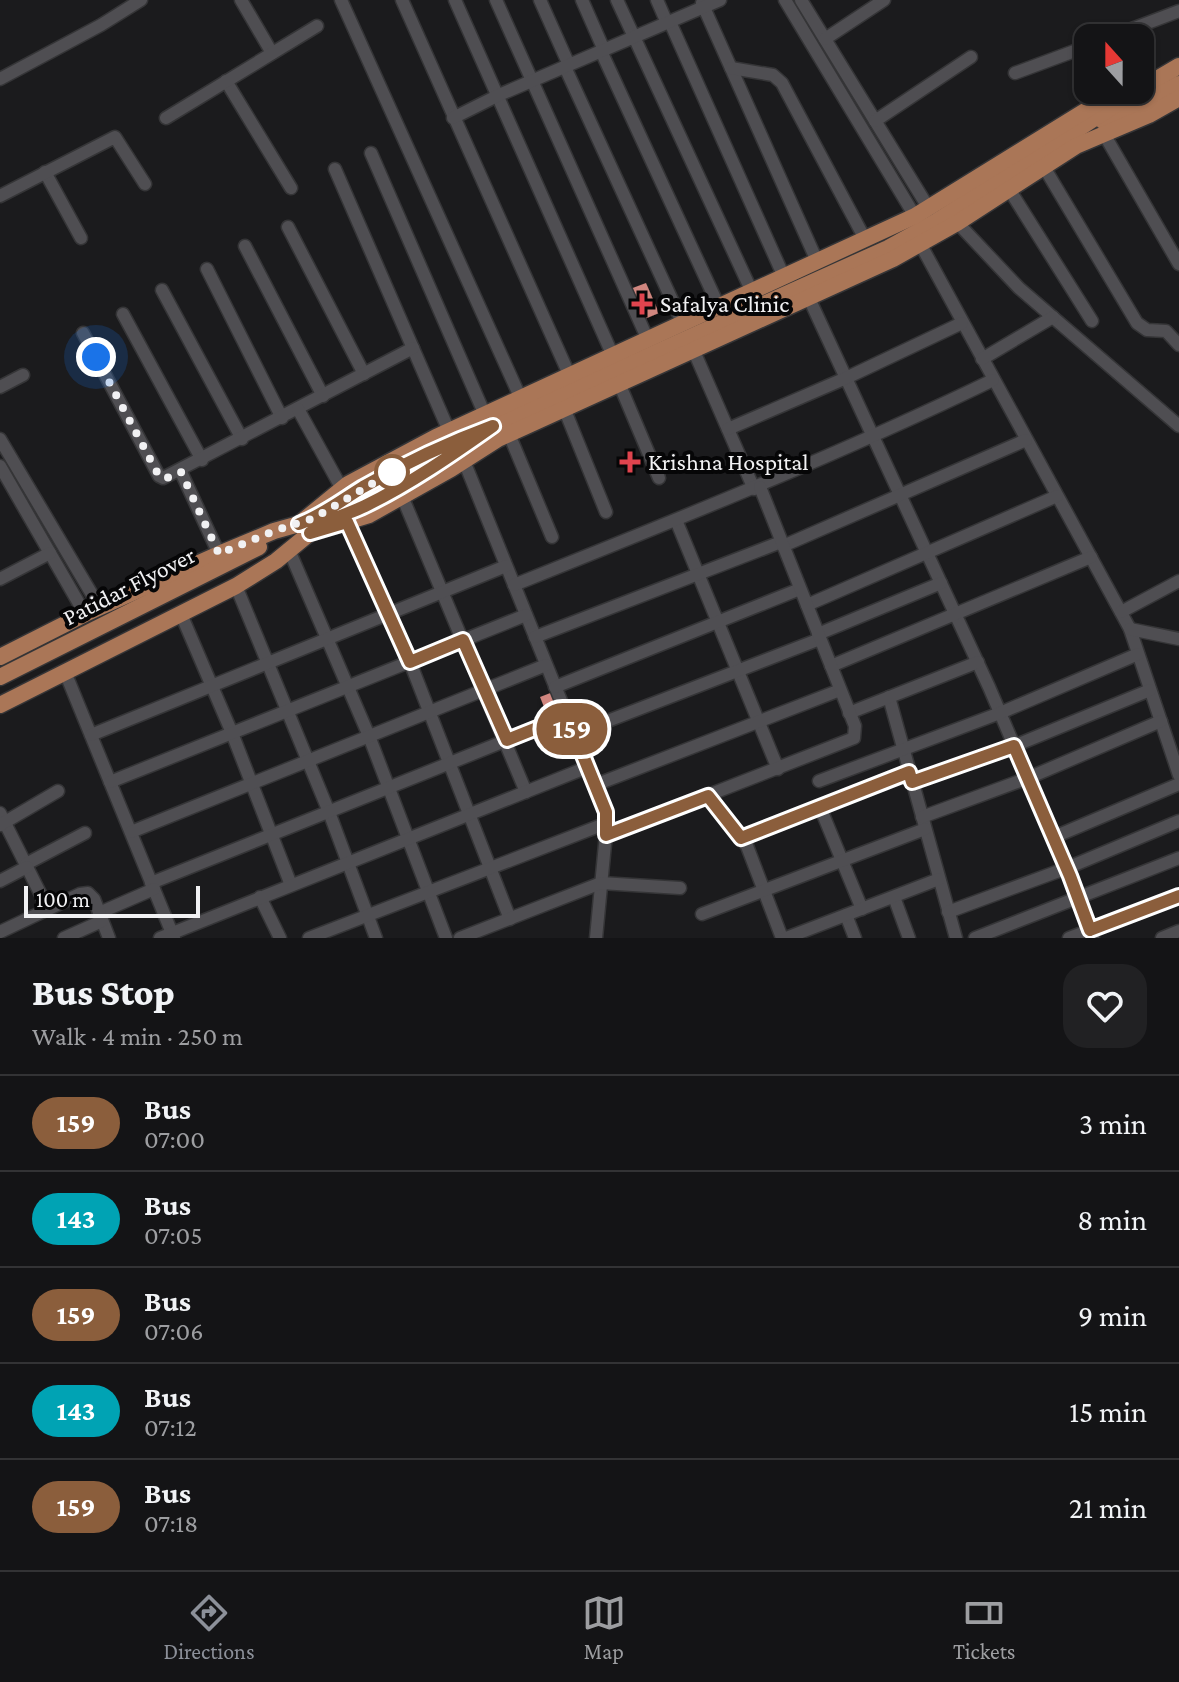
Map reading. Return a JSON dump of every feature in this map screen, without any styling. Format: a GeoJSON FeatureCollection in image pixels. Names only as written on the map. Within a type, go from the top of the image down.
{"type":"FeatureCollection","features":[{"type":"Feature","properties":{"kind":"main road"},"geometry":{"type":"LineString","coordinates":[[1154,70],[1179,55]]}},
{"type":"Feature","properties":{"kind":"main road"},"geometry":{"type":"LineString","coordinates":[[1154,80],[1179,66]]}},
{"type":"Feature","properties":{"kind":"main road"},"geometry":{"type":"LineString","coordinates":[[1072,133],[1141,105],[1179,84]]}},
{"type":"Feature","properties":{"kind":"main road"},"geometry":{"type":"LineString","coordinates":[[289,550],[304,528],[342,489],[449,431],[489,420],[576,388],[1009,189],[1076,146],[1149,115],[1179,98]]}},
{"type":"Feature","properties":{"kind":"main road"},"geometry":{"type":"LineString","coordinates":[[304,528],[314,518],[363,488],[489,420],[521,399],[619,383],[893,259],[930,223],[1099,104]]}},
{"type":"Feature","properties":{"kind":"main road"},"geometry":{"type":"LineString","coordinates":[[0,657],[92,611],[274,531],[347,522],[369,515],[509,434],[564,408],[576,388],[613,356],[865,239],[930,223],[1116,104]]}},
{"type":"Feature","properties":{"kind":"main road","name":"Patidar Flyover"},"geometry":{"type":"LineString","coordinates":[[0,694],[237,573],[274,531]]}},
{"type":"Feature","properties":{"kind":"main road","name":"Patidar Flyover"},"geometry":{"type":"LineString","coordinates":[[0,677],[237,573],[276,561],[289,550]]}},
{"type":"Feature","properties":{"kind":"main road"},"geometry":{"type":"LineString","coordinates":[[0,705],[181,614],[237,573]]}},
{"type":"Feature","properties":{"kind":"street"},"geometry":{"type":"LineString","coordinates":[[241,0],[272,53]]}},
{"type":"Feature","properties":{"kind":"street"},"geometry":{"type":"LineString","coordinates":[[341,0],[521,399]]}},
{"type":"Feature","properties":{"kind":"street"},"geometry":{"type":"LineString","coordinates":[[402,0],[576,388]]}},
{"type":"Feature","properties":{"kind":"street"},"geometry":{"type":"LineString","coordinates":[[455,0],[613,356]]}},
{"type":"Feature","properties":{"kind":"street"},"geometry":{"type":"LineString","coordinates":[[496,0],[648,340]]}},
{"type":"Feature","properties":{"kind":"street"},"geometry":{"type":"LineString","coordinates":[[540,0],[683,324]]}},
{"type":"Feature","properties":{"kind":"street"},"geometry":{"type":"LineString","coordinates":[[582,0],[602,51],[719,307]]}},
{"type":"Feature","properties":{"kind":"street"},"geometry":{"type":"LineString","coordinates":[[617,0],[752,292]]}},
{"type":"Feature","properties":{"kind":"street"},"geometry":{"type":"LineString","coordinates":[[657,0],[784,277]]}},
{"type":"Feature","properties":{"kind":"street"},"geometry":{"type":"LineString","coordinates":[[453,118],[702,4],[720,0]]}},
{"type":"Feature","properties":{"kind":"street"},"geometry":{"type":"LineString","coordinates":[[785,0],[930,223],[1019,288],[1179,426]]}},
{"type":"Feature","properties":{"kind":"street"},"geometry":{"type":"LineString","coordinates":[[801,0],[875,121],[930,223],[962,323],[1130,629],[1179,775]]}},
{"type":"Feature","properties":{"kind":"street"},"geometry":{"type":"LineString","coordinates":[[825,39],[884,0]]}},
{"type":"Feature","properties":{"kind":"street"},"geometry":{"type":"LineString","coordinates":[[0,79],[101,25],[135,2]]}},
{"type":"Feature","properties":{"kind":"street"},"geometry":{"type":"LineString","coordinates":[[702,4],[817,261]]}},
{"type":"Feature","properties":{"kind":"street"},"geometry":{"type":"LineString","coordinates":[[1145,24],[1179,11]]}},
{"type":"Feature","properties":{"kind":"street"},"geometry":{"type":"LineString","coordinates":[[166,118],[317,26]]}},
{"type":"Feature","properties":{"kind":"street"},"geometry":{"type":"LineString","coordinates":[[1015,73],[1074,51]]}},
{"type":"Feature","properties":{"kind":"street"},"geometry":{"type":"LineString","coordinates":[[875,121],[971,57]]}},
{"type":"Feature","properties":{"kind":"street"},"geometry":{"type":"LineString","coordinates":[[731,68],[773,75],[782,83],[865,239]]}},
{"type":"Feature","properties":{"kind":"street"},"geometry":{"type":"LineString","coordinates":[[226,81],[291,188]]}},
{"type":"Feature","properties":{"kind":"street"},"geometry":{"type":"LineString","coordinates":[[1104,134],[1179,264]]}},
{"type":"Feature","properties":{"kind":"street"},"geometry":{"type":"LineString","coordinates":[[0,196],[117,137],[145,184]]}},
{"type":"Feature","properties":{"kind":"street"},"geometry":{"type":"LineString","coordinates":[[371,153],[489,420]]}},
{"type":"Feature","properties":{"kind":"street"},"geometry":{"type":"LineString","coordinates":[[1044,167],[1137,323],[1147,330],[1166,331],[1179,345]]}},
{"type":"Feature","properties":{"kind":"street"},"geometry":{"type":"LineString","coordinates":[[335,169],[449,431]]}},
{"type":"Feature","properties":{"kind":"street"},"geometry":{"type":"LineString","coordinates":[[45,172],[81,238]]}},
{"type":"Feature","properties":{"kind":"street"},"geometry":{"type":"LineString","coordinates":[[1009,189],[1092,321]]}},
{"type":"Feature","properties":{"kind":"street"},"geometry":{"type":"LineString","coordinates":[[288,227],[364,374]]}},
{"type":"Feature","properties":{"kind":"street"},"geometry":{"type":"LineString","coordinates":[[245,246],[323,396]]}},
{"type":"Feature","properties":{"kind":"street"},"geometry":{"type":"LineString","coordinates":[[207,269],[282,418]]}},
{"type":"Feature","properties":{"kind":"street"},"geometry":{"type":"LineString","coordinates":[[162,290],[242,439]]}},
{"type":"Feature","properties":{"kind":"street"},"geometry":{"type":"LineString","coordinates":[[808,296],[978,662],[1067,868],[1092,934]]}},
{"type":"Feature","properties":{"kind":"street"},"geometry":{"type":"LineString","coordinates":[[123,314],[202,460]]}},
{"type":"Feature","properties":{"kind":"street"},"geometry":{"type":"LineString","coordinates":[[982,359],[1053,317]]}},
{"type":"Feature","properties":{"kind":"street"},"geometry":{"type":"LineString","coordinates":[[728,429],[962,323]]}},
{"type":"Feature","properties":{"kind":"street"},"geometry":{"type":"LineString","coordinates":[[83,333],[159,476],[167,478],[413,348]]}},
{"type":"Feature","properties":{"kind":"street"},"geometry":{"type":"LineString","coordinates":[[309,938],[490,869],[708,796],[849,742],[856,733],[782,544],[693,349]]}},
{"type":"Feature","properties":{"kind":"street"},"geometry":{"type":"LineString","coordinates":[[0,387],[23,375]]}},
{"type":"Feature","properties":{"kind":"street"},"geometry":{"type":"LineString","coordinates":[[514,585],[874,438],[993,380]]}},
{"type":"Feature","properties":{"kind":"street"},"geometry":{"type":"LineString","coordinates":[[619,383],[659,478]]}},
{"type":"Feature","properties":{"kind":"street"},"geometry":{"type":"LineString","coordinates":[[564,408],[606,512]]}},
{"type":"Feature","properties":{"kind":"street"},"geometry":{"type":"LineString","coordinates":[[298,409],[342,489]]}},
{"type":"Feature","properties":{"kind":"street"},"geometry":{"type":"LineString","coordinates":[[509,434],[552,537]]}},
{"type":"Feature","properties":{"kind":"street"},"geometry":{"type":"LineString","coordinates":[[0,439],[92,611]]}},
{"type":"Feature","properties":{"kind":"street"},"geometry":{"type":"LineString","coordinates":[[535,637],[782,544],[1026,440]]}},
{"type":"Feature","properties":{"kind":"street"},"geometry":{"type":"LineString","coordinates":[[464,461],[606,812],[596,938]]}},
{"type":"Feature","properties":{"kind":"street"},"geometry":{"type":"LineString","coordinates":[[1,470],[50,553],[92,611]]}},
{"type":"Feature","properties":{"kind":"street"},"geometry":{"type":"LineString","coordinates":[[181,472],[219,554]]}},
{"type":"Feature","properties":{"kind":"street"},"geometry":{"type":"LineString","coordinates":[[402,496],[507,740],[526,792]]}},
{"type":"Feature","properties":{"kind":"street"},"geometry":{"type":"LineString","coordinates":[[807,605],[1057,496]]}},
{"type":"Feature","properties":{"kind":"street"},"geometry":{"type":"LineString","coordinates":[[676,520],[778,769]]}},
{"type":"Feature","properties":{"kind":"street"},"geometry":{"type":"LineString","coordinates":[[347,522],[410,662],[510,919]]}},
{"type":"Feature","properties":{"kind":"street"},"geometry":{"type":"LineString","coordinates":[[289,550],[369,736],[446,938]]}},
{"type":"Feature","properties":{"kind":"street"},"geometry":{"type":"LineString","coordinates":[[0,579],[50,553]]}},
{"type":"Feature","properties":{"kind":"street"},"geometry":{"type":"LineString","coordinates":[[831,666],[1091,557]]}},
{"type":"Feature","properties":{"kind":"street"},"geometry":{"type":"LineString","coordinates":[[91,735],[506,566]]}},
{"type":"Feature","properties":{"kind":"street"},"geometry":{"type":"LineString","coordinates":[[237,573],[268,663],[349,862],[376,938]]}},
{"type":"Feature","properties":{"kind":"street"},"geometry":{"type":"LineString","coordinates":[[1121,612],[1179,581]]}},
{"type":"Feature","properties":{"kind":"street"},"geometry":{"type":"LineString","coordinates":[[574,734],[737,671],[941,583]]}},
{"type":"Feature","properties":{"kind":"street"},"geometry":{"type":"LineString","coordinates":[[555,687],[800,589]]}},
{"type":"Feature","properties":{"kind":"street"},"geometry":{"type":"LineString","coordinates":[[181,614],[232,733],[291,885]]}},
{"type":"Feature","properties":{"kind":"street"},"geometry":{"type":"LineString","coordinates":[[110,782],[526,615]]}},
{"type":"Feature","properties":{"kind":"street"},"geometry":{"type":"LineString","coordinates":[[1130,629],[1179,639]]}},
{"type":"Feature","properties":{"kind":"street"},"geometry":{"type":"LineString","coordinates":[[819,781],[1000,713],[1138,654]]}},
{"type":"Feature","properties":{"kind":"street"},"geometry":{"type":"LineString","coordinates":[[849,713],[978,662]]}},
{"type":"Feature","properties":{"kind":"street"},"geometry":{"type":"LineString","coordinates":[[131,832],[546,665]]}},
{"type":"Feature","properties":{"kind":"street"},"geometry":{"type":"LineString","coordinates":[[65,672],[153,886],[168,936],[588,767]]}},
{"type":"Feature","properties":{"kind":"street"},"geometry":{"type":"LineString","coordinates":[[595,785],[840,690]]}},
{"type":"Feature","properties":{"kind":"street"},"geometry":{"type":"LineString","coordinates":[[741,838],[820,807],[1014,746],[1150,690]]}},
{"type":"Feature","properties":{"kind":"street"},"geometry":{"type":"LineString","coordinates":[[889,697],[956,938]]}},
{"type":"Feature","properties":{"kind":"street"},"geometry":{"type":"LineString","coordinates":[[64,938],[153,886],[567,716]]}},
{"type":"Feature","properties":{"kind":"street"},"geometry":{"type":"LineString","coordinates":[[702,914],[842,860],[1161,721]]}},
{"type":"Feature","properties":{"kind":"street"},"geometry":{"type":"LineString","coordinates":[[1054,837],[1179,784]]}},
{"type":"Feature","properties":{"kind":"street"},"geometry":{"type":"LineString","coordinates":[[48,909],[2,820],[58,791]]}},
{"type":"Feature","properties":{"kind":"street"},"geometry":{"type":"LineString","coordinates":[[708,796],[749,851],[790,937],[939,879]]}},
{"type":"Feature","properties":{"kind":"street"},"geometry":{"type":"LineString","coordinates":[[820,807],[862,909]]}},
{"type":"Feature","properties":{"kind":"street"},"geometry":{"type":"LineString","coordinates":[[948,912],[1067,868],[1179,821]]}},
{"type":"Feature","properties":{"kind":"street"},"geometry":{"type":"LineString","coordinates":[[0,881],[85,833]]}},
{"type":"Feature","properties":{"kind":"street"},"geometry":{"type":"LineString","coordinates":[[975,938],[1179,858]]}},
{"type":"Feature","properties":{"kind":"street"},"geometry":{"type":"LineString","coordinates":[[460,938],[601,883],[680,888]]}},
{"type":"Feature","properties":{"kind":"street"},"geometry":{"type":"LineString","coordinates":[[0,932],[88,893],[94,899],[109,938]]}},
{"type":"Feature","properties":{"kind":"street"},"geometry":{"type":"LineString","coordinates":[[1069,938],[1092,934],[1179,896]]}},
{"type":"Feature","properties":{"kind":"street"},"geometry":{"type":"LineString","coordinates":[[260,897],[280,938]]}},
{"type":"Feature","properties":{"kind":"street"},"geometry":{"type":"LineString","coordinates":[[894,897],[909,938]]}},
{"type":"Feature","properties":{"kind":"street"},"geometry":{"type":"LineString","coordinates":[[846,915],[855,938]]}},
{"type":"Feature","properties":{"kind":"street"},"geometry":{"type":"LineString","coordinates":[[1162,938],[1179,931]]}},
{"type":"Feature","properties":{"kind":"building"},"geometry":{"type":"Polygon","coordinates":[[[646,283],[659,313],[642,320],[630,289],[646,283]]]}},
{"type":"Feature","properties":{"kind":"building"},"geometry":{"type":"Polygon","coordinates":[[[418,461],[423,470],[373,497],[368,488],[418,461]]]}},
{"type":"Feature","properties":{"kind":"building"},"geometry":{"type":"Polygon","coordinates":[[[553,692],[561,714],[549,719],[540,697],[553,692]]]}},
{"type":"Feature","properties":{"kind":"bus line","name":"159"},"geometry":{"type":"LineString","coordinates":[[299,524],[435,448],[493,426],[441,463],[365,506],[322,523],[310,533],[347,522],[410,662],[463,640],[507,740],[567,716],[606,812],[606,835],[708,796],[741,838],[909,772],[912,782],[1014,746],[1090,930],[1179,896]]}},
{"type":"Feature","properties":{"kind":"place","name":"Safalya Clinic"},"geometry":{"type":"Point","coordinates":[642,304]}},
{"type":"Feature","properties":{"kind":"place","name":"Krishna Hospital"},"geometry":{"type":"Point","coordinates":[630,462]}},
{"type":"Feature","properties":{"kind":"route"},"geometry":{"type":"LineString","coordinates":[[96,357],[159,476],[167,478],[181,472],[219,554],[314,518],[392,472]]}}]}
